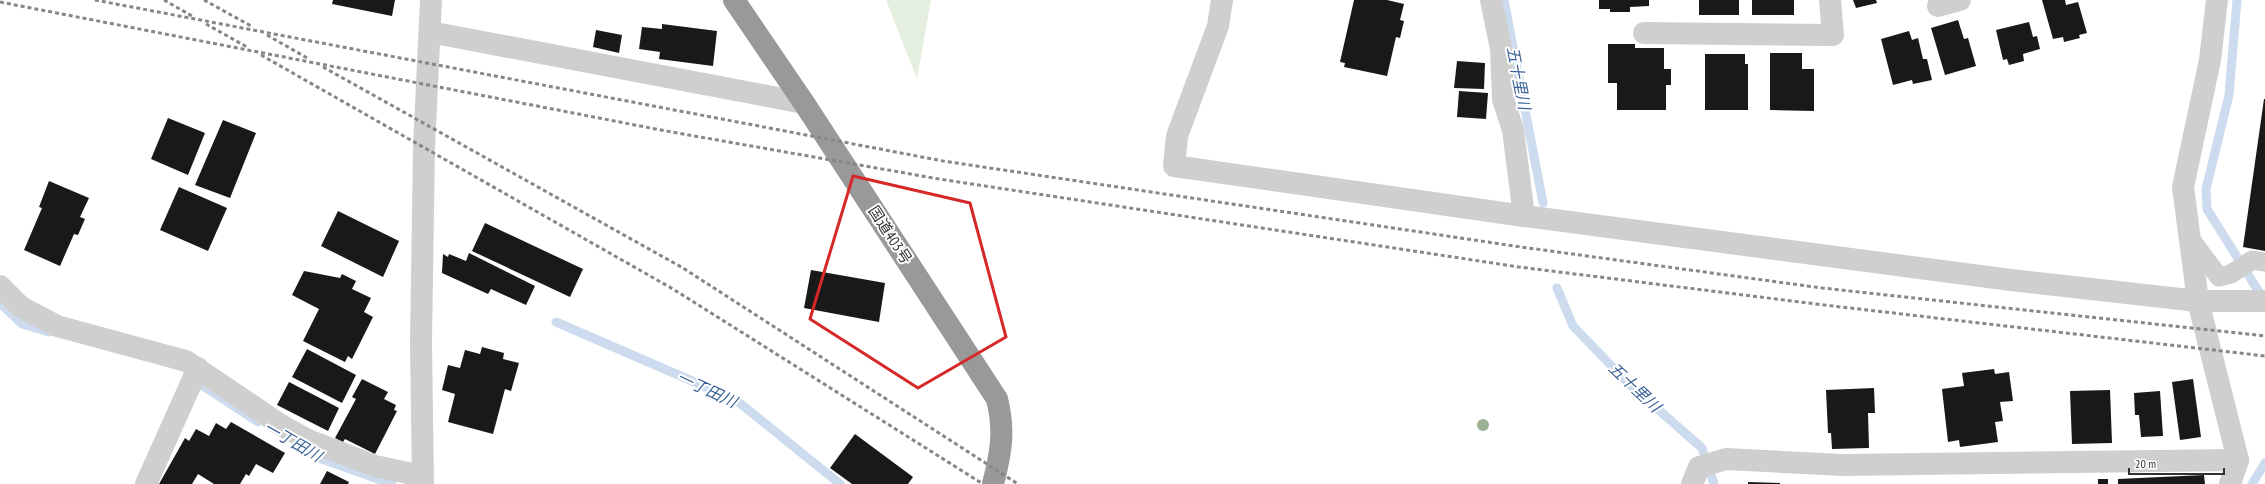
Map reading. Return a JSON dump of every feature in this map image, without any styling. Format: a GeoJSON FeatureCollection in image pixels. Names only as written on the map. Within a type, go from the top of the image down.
{"type":"FeatureCollection","features":[{"type":"Feature","properties":{"kind":"highway","name":"国道403号"},"geometry":{"type":"LineString","coordinates":[[734,0],[804,103],[996,399],[1002,421],[1000,458],[993,484]]}},
{"type":"Feature","properties":{"kind":"street"},"geometry":{"type":"LineString","coordinates":[[0,286],[21,307],[57,326],[186,361],[281,425],[308,440],[375,466],[422,480],[421,343],[424,147],[431,0]]}},
{"type":"Feature","properties":{"kind":"street"},"geometry":{"type":"LineString","coordinates":[[1222,0],[1218,26],[1177,136],[1174,166],[1524,216],[2011,280],[2198,301],[2265,301]]}},
{"type":"Feature","properties":{"kind":"street"},"geometry":{"type":"LineString","coordinates":[[1491,0],[1501,49],[1503,99],[1513,130],[1524,216]]}},
{"type":"Feature","properties":{"kind":"street"},"geometry":{"type":"LineString","coordinates":[[1644,33],[1833,35],[1830,0]]}},
{"type":"Feature","properties":{"kind":"street"},"geometry":{"type":"LineString","coordinates":[[1938,6],[1960,0]]}},
{"type":"Feature","properties":{"kind":"street"},"geometry":{"type":"LineString","coordinates":[[2217,0],[2210,60],[2183,187],[2198,301],[2238,460],[2230,484]]}},
{"type":"Feature","properties":{"kind":"street"},"geometry":{"type":"LineString","coordinates":[[430,32],[804,103]]}},
{"type":"Feature","properties":{"kind":"street"},"geometry":{"type":"LineString","coordinates":[[146,484],[198,368]]}},
{"type":"Feature","properties":{"kind":"street"},"geometry":{"type":"LineString","coordinates":[[1703,470],[1726,459],[1842,474],[2238,460]]}},
{"type":"Feature","properties":{"kind":"lane"},"geometry":{"type":"LineString","coordinates":[[2189,237],[2219,277],[2231,274],[2258,261]]}},
{"type":"Feature","properties":{"kind":"highlighted area"},"geometry":{"type":"Polygon","coordinates":[[[853,176],[970,203],[1006,337],[918,388],[810,319],[853,176]]]}},
{"type":"Feature","properties":{"kind":"green space"},"geometry":{"type":"Polygon","coordinates":[[[886,0],[931,0],[917,79],[886,0]]]}},
{"type":"Feature","properties":{"kind":"building"},"geometry":{"type":"Polygon","coordinates":[[[333,0],[395,0],[392,16],[332,4],[333,0]]]}},
{"type":"Feature","properties":{"kind":"building"},"geometry":{"type":"Polygon","coordinates":[[[1354,0],[1387,0],[1404,4],[1400,20],[1404,21],[1400,38],[1396,37],[1387,76],[1344,67],[1345,63],[1340,62],[1354,0]]]}},
{"type":"Feature","properties":{"kind":"building"},"geometry":{"type":"Polygon","coordinates":[[[1599,0],[1649,0],[1649,6],[1630,7],[1630,12],[1610,12],[1610,9],[1599,9],[1599,0]]]}},
{"type":"Feature","properties":{"kind":"building"},"geometry":{"type":"Polygon","coordinates":[[[1699,0],[1739,0],[1739,15],[1699,15],[1699,0]]]}},
{"type":"Feature","properties":{"kind":"building"},"geometry":{"type":"Polygon","coordinates":[[[1752,0],[1794,0],[1794,15],[1752,15],[1752,0]]]}},
{"type":"Feature","properties":{"kind":"building"},"geometry":{"type":"Polygon","coordinates":[[[1853,0],[1876,0],[1877,3],[1856,8],[1853,0]]]}},
{"type":"Feature","properties":{"kind":"building"},"geometry":{"type":"Polygon","coordinates":[[[2042,0],[2065,0],[2066,5],[2078,2],[2087,33],[2079,35],[2080,38],[2064,42],[2063,37],[2053,39],[2042,0]]]}},
{"type":"Feature","properties":{"kind":"building"},"geometry":{"type":"Polygon","coordinates":[[[1958,20],[1964,39],[1968,38],[1976,66],[1945,75],[1931,28],[1958,20]]]}},
{"type":"Feature","properties":{"kind":"building"},"geometry":{"type":"Polygon","coordinates":[[[2029,22],[2033,37],[2037,36],[2040,49],[2023,54],[2024,61],[2009,65],[2007,59],[2003,60],[1996,30],[2029,22]]]}},
{"type":"Feature","properties":{"kind":"building"},"geometry":{"type":"Polygon","coordinates":[[[662,24],[717,31],[713,66],[659,59],[660,52],[639,49],[642,27],[662,29],[662,24]]]}},
{"type":"Feature","properties":{"kind":"building"},"geometry":{"type":"Polygon","coordinates":[[[596,30],[622,35],[619,53],[593,47],[596,30]]]}},
{"type":"Feature","properties":{"kind":"building"},"geometry":{"type":"Polygon","coordinates":[[[1909,31],[1912,40],[1918,38],[1923,59],[1927,59],[1932,80],[1913,84],[1912,80],[1893,85],[1881,39],[1909,31]]]}},
{"type":"Feature","properties":{"kind":"building"},"geometry":{"type":"Polygon","coordinates":[[[1608,44],[1635,44],[1635,48],[1664,48],[1664,69],[1671,69],[1671,85],[1666,85],[1666,110],[1617,110],[1617,83],[1608,83],[1608,44]]]}},
{"type":"Feature","properties":{"kind":"building"},"geometry":{"type":"Polygon","coordinates":[[[1770,53],[1802,53],[1802,69],[1814,69],[1814,111],[1770,110],[1770,53]]]}},
{"type":"Feature","properties":{"kind":"building"},"geometry":{"type":"Polygon","coordinates":[[[1705,54],[1745,54],[1745,64],[1748,64],[1748,110],[1705,110],[1705,54]]]}},
{"type":"Feature","properties":{"kind":"building"},"geometry":{"type":"Polygon","coordinates":[[[1457,61],[1485,63],[1484,89],[1454,88],[1457,61]]]}},
{"type":"Feature","properties":{"kind":"building"},"geometry":{"type":"Polygon","coordinates":[[[1459,91],[1488,93],[1486,119],[1457,117],[1459,91]]]}},
{"type":"Feature","properties":{"kind":"building"},"geometry":{"type":"Polygon","coordinates":[[[2265,99],[2265,251],[2243,247],[2265,99]]]}},
{"type":"Feature","properties":{"kind":"building"},"geometry":{"type":"Polygon","coordinates":[[[168,118],[205,133],[188,175],[151,159],[168,118]]]}},
{"type":"Feature","properties":{"kind":"building"},"geometry":{"type":"Polygon","coordinates":[[[223,120],[256,133],[230,198],[195,185],[223,120]]]}},
{"type":"Feature","properties":{"kind":"building"},"geometry":{"type":"Polygon","coordinates":[[[49,181],[89,198],[80,217],[85,219],[78,235],[74,234],[60,266],[24,250],[42,208],[39,207],[49,181]]]}},
{"type":"Feature","properties":{"kind":"building"},"geometry":{"type":"Polygon","coordinates":[[[179,187],[227,208],[208,251],[160,230],[179,187]]]}},
{"type":"Feature","properties":{"kind":"building"},"geometry":{"type":"Polygon","coordinates":[[[338,211],[399,241],[383,277],[321,246],[338,211]]]}},
{"type":"Feature","properties":{"kind":"building"},"geometry":{"type":"Polygon","coordinates":[[[485,223],[583,269],[570,297],[472,251],[485,223]]]}},
{"type":"Feature","properties":{"kind":"building"},"geometry":{"type":"Polygon","coordinates":[[[469,253],[535,286],[526,305],[491,289],[488,294],[442,273],[443,254],[448,257],[449,254],[466,261],[469,253]]]}},
{"type":"Feature","properties":{"kind":"building"},"geometry":{"type":"Polygon","coordinates":[[[811,270],[885,283],[879,322],[804,308],[811,270]]]}},
{"type":"Feature","properties":{"kind":"building"},"geometry":{"type":"Polygon","coordinates":[[[304,271],[340,278],[342,274],[356,281],[352,289],[371,298],[364,312],[373,317],[352,359],[348,356],[345,362],[303,341],[319,309],[292,295],[304,271]]]}},
{"type":"Feature","properties":{"kind":"building"},"geometry":{"type":"Polygon","coordinates":[[[482,347],[504,353],[503,359],[519,363],[511,391],[505,389],[493,434],[448,422],[455,394],[442,390],[448,365],[460,368],[465,350],[480,354],[482,347]]]}},
{"type":"Feature","properties":{"kind":"building"},"geometry":{"type":"Polygon","coordinates":[[[307,349],[356,375],[342,403],[292,377],[307,349]]]}},
{"type":"Feature","properties":{"kind":"building"},"geometry":{"type":"Polygon","coordinates":[[[1994,369],[1995,374],[2009,372],[2013,401],[2000,402],[2003,421],[1995,422],[1998,442],[1960,447],[1959,440],[1948,442],[1942,389],[1964,386],[1962,373],[1994,369]]]}},
{"type":"Feature","properties":{"kind":"building"},"geometry":{"type":"Polygon","coordinates":[[[362,379],[388,392],[384,399],[396,405],[394,410],[397,411],[375,454],[345,439],[343,442],[335,438],[356,399],[352,397],[362,379]]]}},
{"type":"Feature","properties":{"kind":"building"},"geometry":{"type":"Polygon","coordinates":[[[2193,379],[2201,437],[2180,440],[2172,382],[2193,379]]]}},
{"type":"Feature","properties":{"kind":"building"},"geometry":{"type":"Polygon","coordinates":[[[289,382],[339,408],[328,431],[277,405],[289,382]]]}},
{"type":"Feature","properties":{"kind":"building"},"geometry":{"type":"Polygon","coordinates":[[[1874,388],[1875,413],[1868,413],[1869,448],[1832,449],[1831,433],[1828,433],[1826,390],[1874,388]]]}},
{"type":"Feature","properties":{"kind":"building"},"geometry":{"type":"Polygon","coordinates":[[[2110,390],[2112,443],[2072,444],[2070,391],[2110,390]]]}},
{"type":"Feature","properties":{"kind":"building"},"geometry":{"type":"Polygon","coordinates":[[[2160,391],[2163,436],[2141,437],[2139,415],[2135,415],[2134,393],[2160,391]]]}},
{"type":"Feature","properties":{"kind":"building"},"geometry":{"type":"Polygon","coordinates":[[[231,422],[285,453],[273,473],[256,464],[249,476],[246,474],[240,484],[214,484],[198,474],[192,484],[159,484],[185,438],[189,441],[196,429],[209,436],[216,423],[226,429],[231,422]]]}},
{"type":"Feature","properties":{"kind":"building"},"geometry":{"type":"Polygon","coordinates":[[[855,434],[913,477],[908,484],[852,484],[830,468],[855,434]]]}},
{"type":"Feature","properties":{"kind":"building"},"geometry":{"type":"Polygon","coordinates":[[[327,471],[349,482],[348,484],[320,484],[327,471]]]}},
{"type":"Feature","properties":{"kind":"building"},"geometry":{"type":"Polygon","coordinates":[[[2204,475],[2205,484],[2118,484],[2118,479],[2204,475]]]}},
{"type":"Feature","properties":{"kind":"building"},"geometry":{"type":"Polygon","coordinates":[[[2098,479],[2108,479],[2108,484],[2098,484],[2098,479]]]}},
{"type":"Feature","properties":{"kind":"building"},"geometry":{"type":"Polygon","coordinates":[[[1748,482],[1780,483],[1780,484],[1748,484],[1748,482]]]}},
{"type":"Feature","properties":{"kind":"waterway","name":"五十里川"},"geometry":{"type":"LineString","coordinates":[[1504,0],[1543,203]]}},
{"type":"Feature","properties":{"kind":"waterway"},"geometry":{"type":"LineString","coordinates":[[2237,0],[2229,95],[2206,189],[2207,209],[2264,300]]}},
{"type":"Feature","properties":{"kind":"waterway","name":"五十里川"},"geometry":{"type":"LineString","coordinates":[[1557,288],[1573,326],[1628,383],[1702,448],[1714,484]]}},
{"type":"Feature","properties":{"kind":"waterway","name":"一丁田川"},"geometry":{"type":"LineString","coordinates":[[0,303],[22,324],[49,332]]}},
{"type":"Feature","properties":{"kind":"waterway","name":"一丁田川"},"geometry":{"type":"LineString","coordinates":[[556,322],[736,400],[840,484]]}},
{"type":"Feature","properties":{"kind":"waterway","name":"一丁田川"},"geometry":{"type":"LineString","coordinates":[[200,384],[258,422]]}},
{"type":"Feature","properties":{"kind":"waterway","name":"一丁田川"},"geometry":{"type":"LineString","coordinates":[[297,445],[316,457],[392,484]]}},
{"type":"Feature","properties":{"kind":"waterway"},"geometry":{"type":"LineString","coordinates":[[2252,484],[2265,463]]}},
{"type":"Feature","properties":{"kind":"railway"},"geometry":{"type":"LineString","coordinates":[[95,0],[943,161],[1521,247],[1822,288],[2265,336]]}},
{"type":"Feature","properties":{"kind":"railway"},"geometry":{"type":"LineString","coordinates":[[164,0],[192,16]]}},
{"type":"Feature","properties":{"kind":"railway"},"geometry":{"type":"LineString","coordinates":[[204,0],[253,27]]}},
{"type":"Feature","properties":{"kind":"railway"},"geometry":{"type":"LineString","coordinates":[[0,2],[666,131],[939,179],[1519,267],[1824,305],[2265,356]]}},
{"type":"Feature","properties":{"kind":"railway"},"geometry":{"type":"LineString","coordinates":[[206,24],[247,47]]}},
{"type":"Feature","properties":{"kind":"railway"},"geometry":{"type":"LineString","coordinates":[[267,35],[309,59]]}},
{"type":"Feature","properties":{"kind":"railway"},"geometry":{"type":"LineString","coordinates":[[261,55],[673,289],[983,484]]}},
{"type":"Feature","properties":{"kind":"railway"},"geometry":{"type":"LineString","coordinates":[[323,67],[683,268],[1018,484]]}}]}
